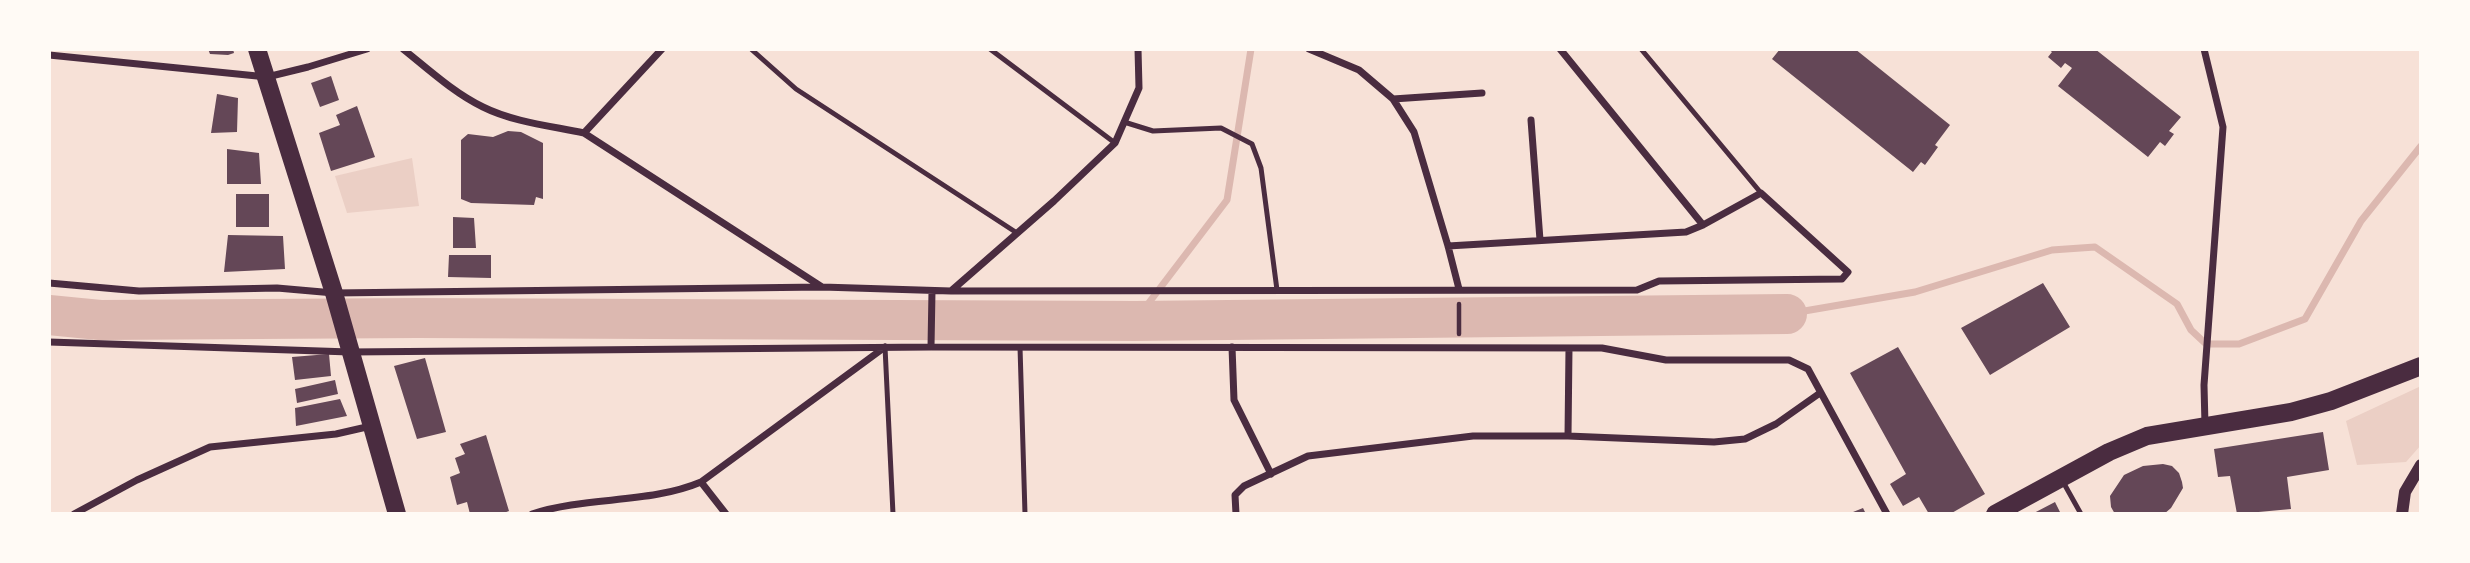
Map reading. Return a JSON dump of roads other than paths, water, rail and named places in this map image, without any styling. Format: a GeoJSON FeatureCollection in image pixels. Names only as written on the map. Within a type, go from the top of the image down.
{"type":"FeatureCollection","features":[{"type":"Feature","properties":{"kind":"main road"},"geometry":{"type":"LineString","coordinates":[[257,49],[334,293],[397,514]]}},
{"type":"Feature","properties":{"kind":"main road"},"geometry":{"type":"LineString","coordinates":[[1995,514],[2133,441],[2157,433],[2257,419],[2304,408],[2379,384],[2421,366]]}},
{"type":"Feature","properties":{"kind":"street"},"geometry":{"type":"LineString","coordinates":[[52,53],[267,77],[367,49]]}},
{"type":"Feature","properties":{"kind":"street"},"geometry":{"type":"LineString","coordinates":[[403,49],[436,76],[483,107],[510,117],[584,133],[822,287]]}},
{"type":"Feature","properties":{"kind":"street"},"geometry":{"type":"LineString","coordinates":[[584,133],[662,49]]}},
{"type":"Feature","properties":{"kind":"street"},"geometry":{"type":"LineString","coordinates":[[951,290],[1115,143],[1139,88],[1138,49]]}},
{"type":"Feature","properties":{"kind":"street"},"geometry":{"type":"LineString","coordinates":[[1309,49],[1359,70],[1393,99],[1414,132],[1459,289]]}},
{"type":"Feature","properties":{"kind":"street"},"geometry":{"type":"LineString","coordinates":[[1560,49],[1703,225]]}},
{"type":"Feature","properties":{"kind":"street"},"geometry":{"type":"LineString","coordinates":[[2204,49],[2223,127],[2204,385],[2205,425]]}},
{"type":"Feature","properties":{"kind":"street"},"geometry":{"type":"LineString","coordinates":[[1393,99],[1482,93]]}},
{"type":"Feature","properties":{"kind":"street"},"geometry":{"type":"LineString","coordinates":[[1531,120],[1540,240]]}},
{"type":"Feature","properties":{"kind":"street"},"geometry":{"type":"LineString","coordinates":[[49,283],[139,291],[277,288],[334,293],[822,287],[932,291],[1637,290],[1659,281],[1842,279],[1849,272],[1761,193],[1686,232],[1448,246]]}},
{"type":"Feature","properties":{"kind":"street"},"geometry":{"type":"LineString","coordinates":[[931,347],[932,291]]}},
{"type":"Feature","properties":{"kind":"street"},"geometry":{"type":"LineString","coordinates":[[49,342],[350,352],[885,347],[1602,348],[1666,360],[1789,360],[1808,369],[1887,514]]}},
{"type":"Feature","properties":{"kind":"street"},"geometry":{"type":"LineString","coordinates":[[532,514],[585,502],[680,491],[701,482],[885,347]]}},
{"type":"Feature","properties":{"kind":"street"},"geometry":{"type":"LineString","coordinates":[[1233,347],[1234,400],[1271,474]]}},
{"type":"Feature","properties":{"kind":"street"},"geometry":{"type":"LineString","coordinates":[[1568,436],[1569,348]]}},
{"type":"Feature","properties":{"kind":"street"},"geometry":{"type":"LineString","coordinates":[[1236,514],[1235,495],[1244,486],[1308,456],[1473,436],[1568,436],[1714,442],[1745,439],[1776,425],[1820,393]]}},
{"type":"Feature","properties":{"kind":"street"},"geometry":{"type":"LineString","coordinates":[[74,514],[138,480],[210,447],[336,434],[371,425]]}},
{"type":"Feature","properties":{"kind":"street"},"geometry":{"type":"LineString","coordinates":[[2402,514],[2405,492],[2421,465]]}},
{"type":"Feature","properties":{"kind":"street"},"geometry":{"type":"LineString","coordinates":[[701,482],[726,514]]}},
{"type":"Feature","properties":{"kind":"lane"},"geometry":{"type":"LineString","coordinates":[[751,49],[796,89],[1017,233]]}},
{"type":"Feature","properties":{"kind":"lane"},"geometry":{"type":"LineString","coordinates":[[990,49],[1115,143]]}},
{"type":"Feature","properties":{"kind":"lane"},"geometry":{"type":"LineString","coordinates":[[1641,49],[1761,193]]}},
{"type":"Feature","properties":{"kind":"lane"},"geometry":{"type":"LineString","coordinates":[[1124,122],[1153,131],[1223,129],[1252,144],[1261,168],[1277,290]]}},
{"type":"Feature","properties":{"kind":"lane"},"geometry":{"type":"LineString","coordinates":[[885,347],[893,514]]}},
{"type":"Feature","properties":{"kind":"lane"},"geometry":{"type":"LineString","coordinates":[[1020,347],[1025,514]]}},
{"type":"Feature","properties":{"kind":"lane"},"geometry":{"type":"LineString","coordinates":[[2062,479],[2081,514]]}},
{"type":"Feature","properties":{"kind":"waterway"},"geometry":{"type":"LineString","coordinates":[[1135,321],[1227,200],[1251,49]]}},
{"type":"Feature","properties":{"kind":"waterway"},"geometry":{"type":"LineString","coordinates":[[1787,314],[1915,292],[2052,250],[2095,247],[2177,304],[2191,330],[2206,344],[2239,344],[2305,319],[2361,221],[2421,146]]}},
{"type":"Feature","properties":{"kind":"waterway"},"geometry":{"type":"LineString","coordinates":[[49,315],[100,320],[417,318],[1135,321],[1787,314]]}}]}
